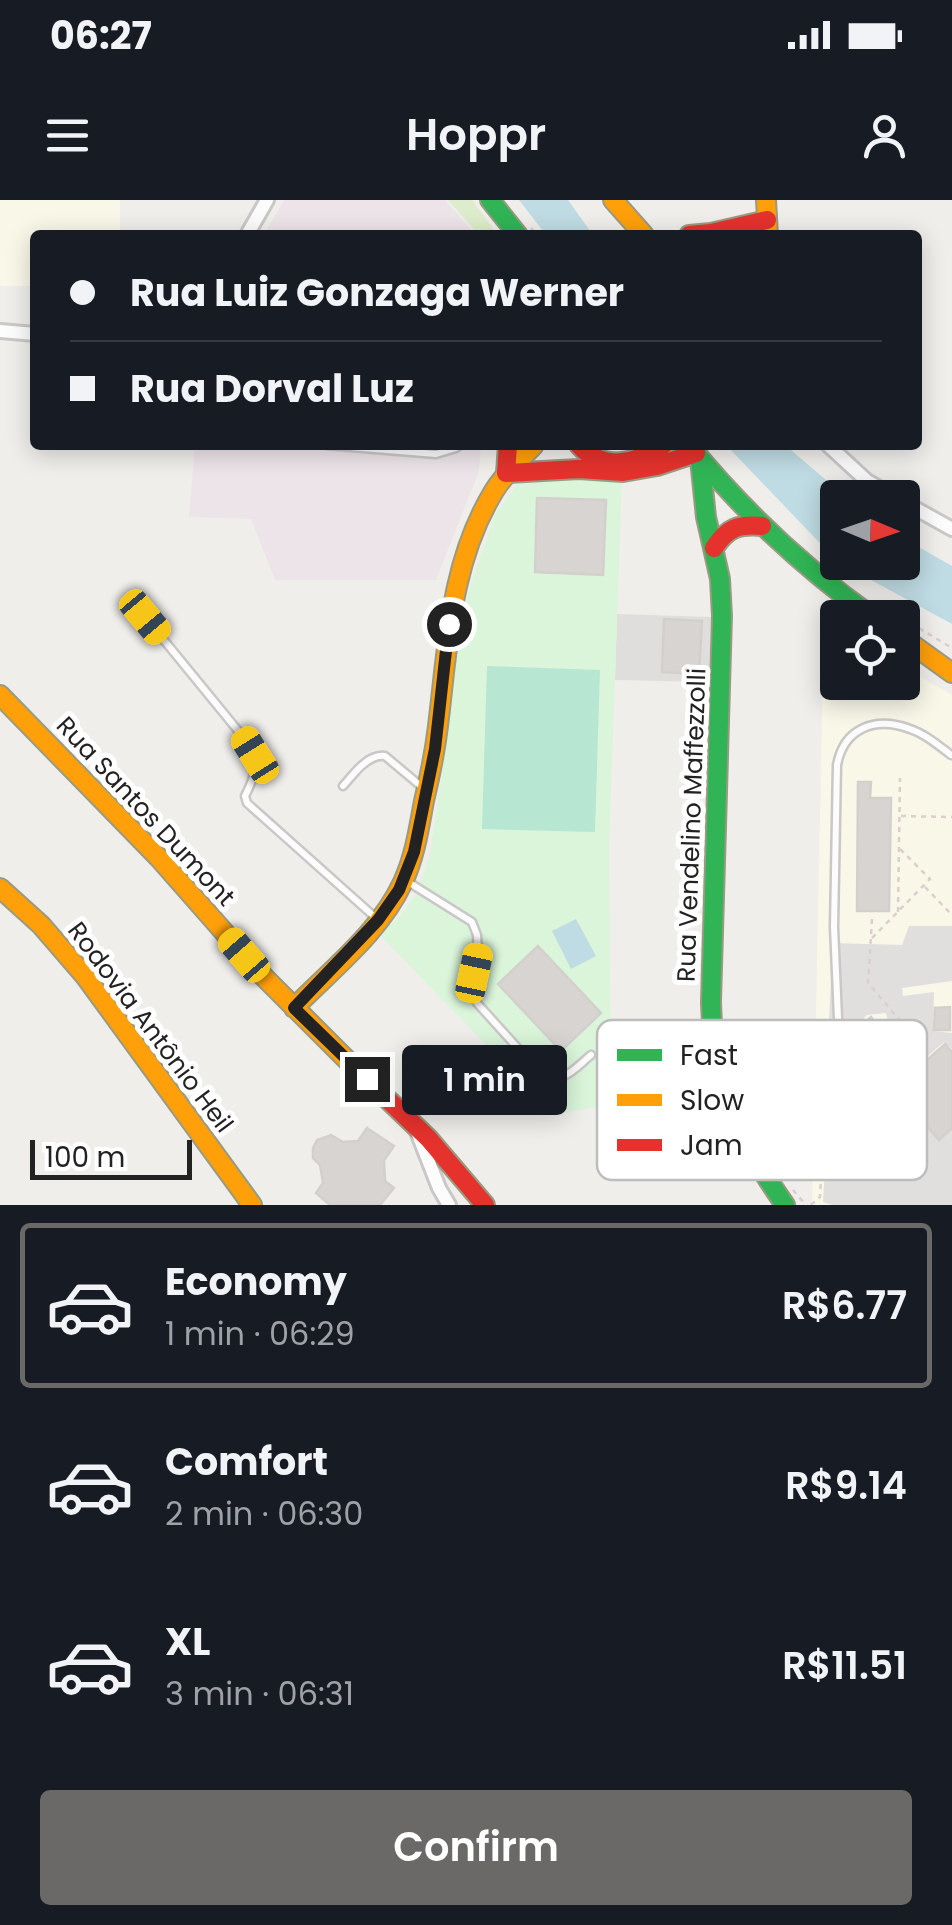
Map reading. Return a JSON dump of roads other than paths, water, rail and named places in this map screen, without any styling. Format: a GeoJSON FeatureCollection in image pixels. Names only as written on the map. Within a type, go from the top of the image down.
{"type":"FeatureCollection","features":[{"type":"Feature","properties":{"kind":"main road"},"geometry":{"type":"LineString","coordinates":[[490,200],[514,230]]}},
{"type":"Feature","properties":{"kind":"main road"},"geometry":{"type":"LineString","coordinates":[[614,200],[645,230]]}},
{"type":"Feature","properties":{"kind":"main road"},"geometry":{"type":"LineString","coordinates":[[765,230],[766,200]]}},
{"type":"Feature","properties":{"kind":"main road"},"geometry":{"type":"LineString","coordinates":[[506,473],[508,450]]}},
{"type":"Feature","properties":{"kind":"main road"},"geometry":{"type":"LineString","coordinates":[[294,1008],[378,920],[404,879],[414,852],[435,749],[454,597],[476,526],[493,492],[529,450]]}},
{"type":"Feature","properties":{"kind":"main road"},"geometry":{"type":"LineString","coordinates":[[581,450],[603,463],[638,459],[657,450]]}},
{"type":"Feature","properties":{"kind":"main road"},"geometry":{"type":"LineString","coordinates":[[506,473],[579,469],[623,472],[657,466],[695,452],[762,526],[818,576],[859,600]]}},
{"type":"Feature","properties":{"kind":"main road","name":"Rua Vendelino Maffezzolli"},"geometry":{"type":"LineString","coordinates":[[695,452],[720,579],[722,616],[712,1020]]}},
{"type":"Feature","properties":{"kind":"main road"},"geometry":{"type":"LineString","coordinates":[[714,548],[729,528],[762,526]]}},
{"type":"Feature","properties":{"kind":"main road"},"geometry":{"type":"LineString","coordinates":[[920,650],[952,669]]}},
{"type":"Feature","properties":{"kind":"main road","name":"Rua Santos Dumont"},"geometry":{"type":"LineString","coordinates":[[0,696],[159,858],[294,1008],[413,1122],[485,1205]]}},
{"type":"Feature","properties":{"kind":"main road","name":"Rodovia Antônio Heil"},"geometry":{"type":"LineString","coordinates":[[0,888],[42,925],[85,976],[252,1205]]}},
{"type":"Feature","properties":{"kind":"street"},"geometry":{"type":"LineString","coordinates":[[250,230],[267,200]]}},
{"type":"Feature","properties":{"kind":"street"},"geometry":{"type":"LineString","coordinates":[[0,331],[30,334]]}},
{"type":"Feature","properties":{"kind":"street"},"geometry":{"type":"LineString","coordinates":[[834,450],[867,480]]}},
{"type":"Feature","properties":{"kind":"street"},"geometry":{"type":"LineString","coordinates":[[920,511],[952,529]]}},
{"type":"Feature","properties":{"kind":"street"},"geometry":{"type":"LineString","coordinates":[[413,1122],[449,1205]]}},
{"type":"Feature","properties":{"kind":"street"},"geometry":{"type":"LineString","coordinates":[[439,1188],[456,1170]]}},
{"type":"Feature","properties":{"kind":"lane"},"geometry":{"type":"LineString","coordinates":[[387,450],[436,454],[449,450]]}},
{"type":"Feature","properties":{"kind":"lane"},"geometry":{"type":"LineString","coordinates":[[145,617],[255,755],[256,774],[245,796],[247,804],[378,920]]}},
{"type":"Feature","properties":{"kind":"lane"},"geometry":{"type":"LineString","coordinates":[[838,1018],[834,927],[839,754],[852,733],[874,724],[910,728],[951,755]]}},
{"type":"Feature","properties":{"kind":"lane"},"geometry":{"type":"LineString","coordinates":[[343,786],[377,755],[385,756],[427,791]]}},
{"type":"Feature","properties":{"kind":"lane"},"geometry":{"type":"LineString","coordinates":[[404,879],[472,922],[478,953],[473,987],[476,1003],[542,1075],[553,1080],[564,1078],[591,1055]]}},
{"type":"Feature","properties":{"kind":"water"},"geometry":{"type":"Polygon","coordinates":[[[519,200],[568,200],[589,230],[542,230],[519,200]]]}},
{"type":"Feature","properties":{"kind":"water"},"geometry":{"type":"Polygon","coordinates":[[[731,450],[791,450],[826,480],[820,480],[820,543],[731,450]]]}},
{"type":"Feature","properties":{"kind":"water"},"geometry":{"type":"Polygon","coordinates":[[[920,548],[952,566],[952,624],[920,607],[920,600],[908,600],[871,580],[920,580],[920,548]]]}},
{"type":"Feature","properties":{"kind":"water"},"geometry":{"type":"Polygon","coordinates":[[[576,919],[596,956],[571,969],[552,931],[576,919]]]}}]}
